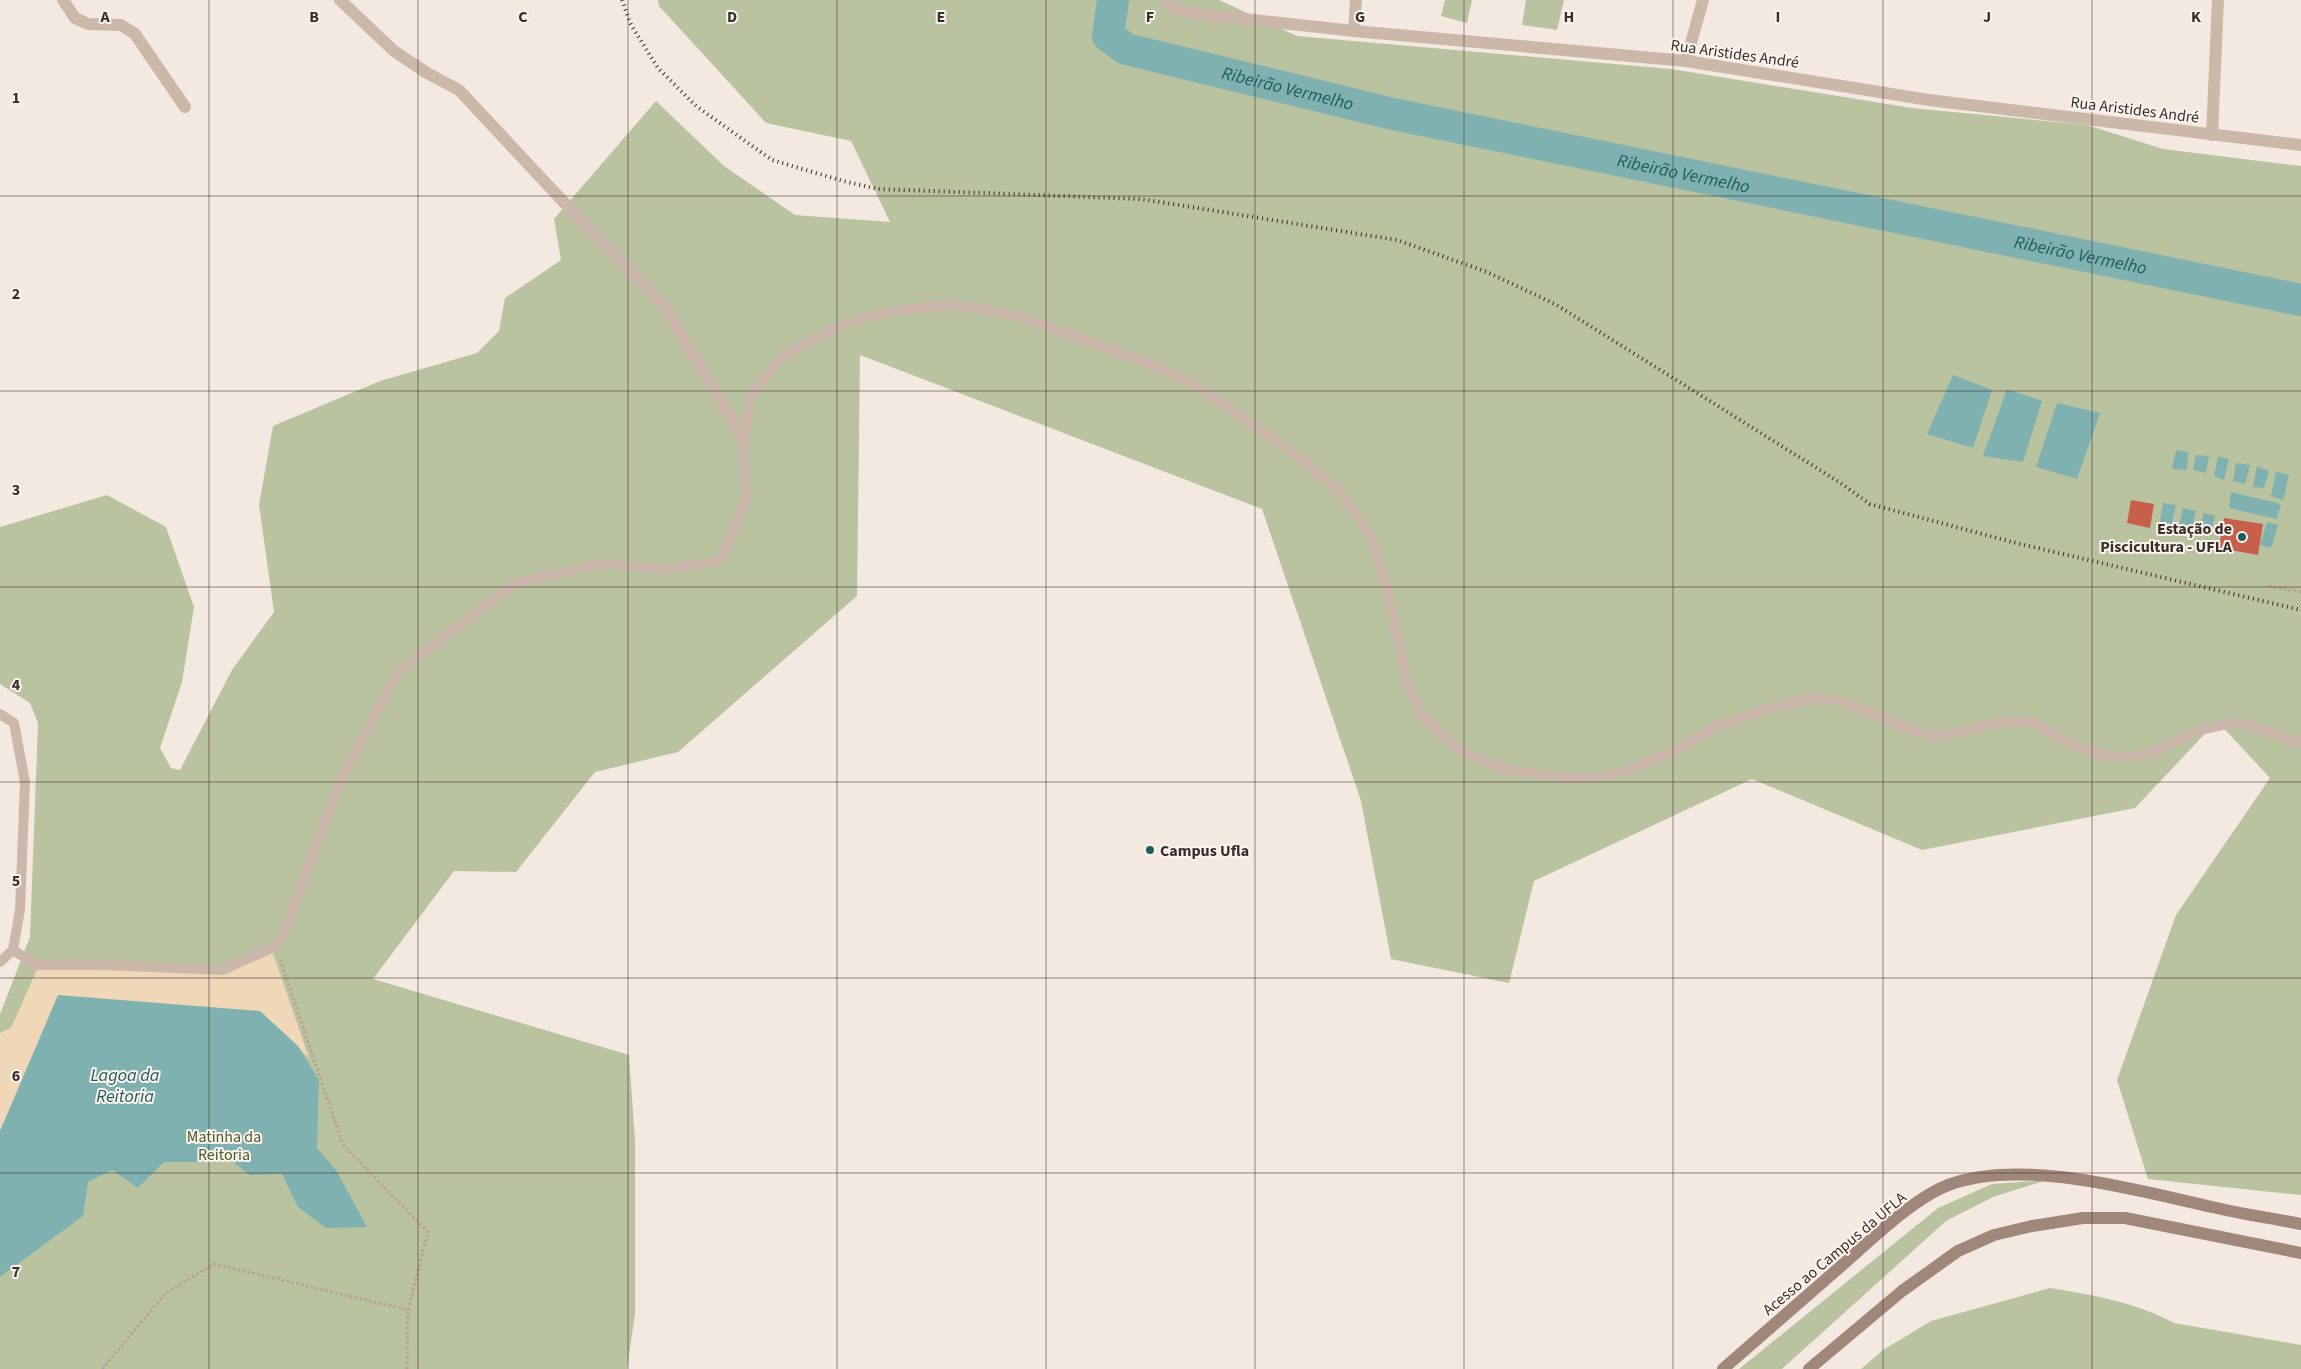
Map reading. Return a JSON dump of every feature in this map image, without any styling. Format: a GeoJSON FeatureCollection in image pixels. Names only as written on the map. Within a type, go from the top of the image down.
{"type":"FeatureCollection","features":[{"type":"Feature","properties":{"kind":"street"},"geometry":{"type":"LineString","coordinates":[[63,0],[75,18],[88,24],[121,25],[135,34],[185,107]]}},
{"type":"Feature","properties":{"kind":"street"},"geometry":{"type":"LineString","coordinates":[[340,0],[394,51],[427,73],[460,90],[586,226],[663,304],[743,438]]}},
{"type":"Feature","properties":{"kind":"street","name":"Rua Aristides André"},"geometry":{"type":"LineString","coordinates":[[1165,0],[1172,7],[1182,11],[1208,16],[1686,61],[1929,100],[2301,145]]}},
{"type":"Feature","properties":{"kind":"street"},"geometry":{"type":"LineString","coordinates":[[1354,31],[1356,0]]}},
{"type":"Feature","properties":{"kind":"street"},"geometry":{"type":"LineString","coordinates":[[1686,61],[1704,0]]}},
{"type":"Feature","properties":{"kind":"street"},"geometry":{"type":"LineString","coordinates":[[2212,135],[2218,0]]}},
{"type":"Feature","properties":{"kind":"street","name":"Acesso ao Campus da UFLA"},"geometry":{"type":"LineString","coordinates":[[1723,1369],[1875,1236],[1926,1197],[1951,1184],[1980,1178],[2044,1175],[2158,1194],[2213,1208],[2301,1224]]}},
{"type":"Feature","properties":{"kind":"street"},"geometry":{"type":"LineString","coordinates":[[1809,1369],[1902,1291],[1958,1251],[1994,1235],[2032,1226],[2083,1218],[2125,1218],[2301,1253]]}},
{"type":"Feature","properties":{"kind":"lane"},"geometry":{"type":"LineString","coordinates":[[13,950],[36,965],[102,965],[223,970],[276,946],[286,930],[339,784],[397,673],[514,584],[598,564],[666,569],[721,561],[747,497],[743,438],[752,394],[784,355],[846,323],[888,312],[949,304],[1015,316],[1079,336],[1146,362],[1197,386],[1299,456],[1341,493],[1371,538],[1386,584],[1407,681],[1421,715],[1460,751],[1503,769],[1565,778],[1591,778],[1624,772],[1676,750],[1716,727],[1772,706],[1816,698],[1841,701],[1934,737],[2000,723],[2030,721],[2073,745],[2105,756],[2132,757],[2140,755],[2155,751],[2201,730],[2236,722],[2301,744]]}},
{"type":"Feature","properties":{"kind":"lane"},"geometry":{"type":"LineString","coordinates":[[0,714],[14,723],[25,782],[20,910],[13,950],[0,962]]}},
{"type":"Feature","properties":{"kind":"path"},"geometry":{"type":"LineString","coordinates":[[2269,586],[2301,592]]}},
{"type":"Feature","properties":{"kind":"path"},"geometry":{"type":"LineString","coordinates":[[276,946],[343,1145],[428,1232],[408,1310],[408,1369]]}},
{"type":"Feature","properties":{"kind":"path"},"geometry":{"type":"LineString","coordinates":[[102,1369],[166,1294],[214,1264],[408,1310]]}},
{"type":"Feature","properties":{"kind":"green space","name":"Matinha da Reitoria"},"geometry":{"type":"Polygon","coordinates":[[[658,0],[1219,0],[1297,36],[1671,69],[1912,108],[2087,125],[2163,149],[2301,166],[2301,1195],[2148,1179],[2117,1080],[2176,915],[2270,778],[2217,721],[2135,808],[1922,850],[1752,779],[1534,881],[1509,983],[1391,959],[1361,801],[1262,509],[860,355],[857,596],[678,752],[595,772],[516,872],[454,871],[373,979],[629,1055],[635,1141],[635,1314],[627,1369],[0,1369],[0,1014],[30,937],[38,723],[30,703],[0,684],[0,527],[107,495],[166,527],[194,607],[182,682],[160,748],[171,768],[180,770],[232,670],[274,612],[259,505],[273,426],[380,381],[477,353],[499,331],[505,298],[561,260],[554,219],[656,101],[724,166],[795,215],[890,222],[851,141],[766,123],[659,6],[658,0]]]}},
{"type":"Feature","properties":{"kind":"green space"},"geometry":{"type":"Polygon","coordinates":[[[1445,0],[1472,0],[1467,23],[1441,16],[1445,0]]]}},
{"type":"Feature","properties":{"kind":"green space"},"geometry":{"type":"Polygon","coordinates":[[[1526,0],[1564,0],[1557,30],[1522,25],[1526,0]]]}},
{"type":"Feature","properties":{"kind":"green space"},"geometry":{"type":"Polygon","coordinates":[[[2047,1180],[1993,1197],[1946,1221],[1782,1369],[1739,1369],[1938,1208],[1992,1184],[2047,1180]]]}},
{"type":"Feature","properties":{"kind":"green space"},"geometry":{"type":"Polygon","coordinates":[[[2050,1288],[2129,1305],[2174,1323],[2301,1345],[2301,1369],[1861,1369],[1883,1350],[1931,1321],[2050,1288]]]}},
{"type":"Feature","properties":{"kind":"sand"},"geometry":{"type":"Polygon","coordinates":[[[273,953],[309,1058],[260,1011],[4,1125],[0,1131],[0,1033],[11,1028],[39,965],[226,972],[273,953]]]}},
{"type":"Feature","properties":{"kind":"water"},"geometry":{"type":"Polygon","coordinates":[[[1953,375],[1992,390],[1973,448],[1927,434],[1953,375]]]}},
{"type":"Feature","properties":{"kind":"water"},"geometry":{"type":"Polygon","coordinates":[[[2007,389],[2042,401],[2023,462],[1983,456],[2007,389]]]}},
{"type":"Feature","properties":{"kind":"water"},"geometry":{"type":"Polygon","coordinates":[[[2057,403],[2100,413],[2077,479],[2036,467],[2057,403]]]}},
{"type":"Feature","properties":{"kind":"water"},"geometry":{"type":"Polygon","coordinates":[[[2176,450],[2188,452],[2187,470],[2172,469],[2176,450]]]}},
{"type":"Feature","properties":{"kind":"water"},"geometry":{"type":"Polygon","coordinates":[[[2196,455],[2209,456],[2206,473],[2193,470],[2196,455]]]}},
{"type":"Feature","properties":{"kind":"water"},"geometry":{"type":"Polygon","coordinates":[[[2218,456],[2229,459],[2224,480],[2214,476],[2218,456]]]}},
{"type":"Feature","properties":{"kind":"water"},"geometry":{"type":"Polygon","coordinates":[[[2236,463],[2250,465],[2245,484],[2233,481],[2236,463]]]}},
{"type":"Feature","properties":{"kind":"water"},"geometry":{"type":"Polygon","coordinates":[[[2257,466],[2269,471],[2264,488],[2253,487],[2257,466]]]}},
{"type":"Feature","properties":{"kind":"water"},"geometry":{"type":"Polygon","coordinates":[[[2276,472],[2289,475],[2283,500],[2271,496],[2276,472]]]}},
{"type":"Feature","properties":{"kind":"water"},"geometry":{"type":"Polygon","coordinates":[[[2231,492],[2281,504],[2277,519],[2229,508],[2231,492]]]}},
{"type":"Feature","properties":{"kind":"water"},"geometry":{"type":"Polygon","coordinates":[[[2163,503],[2176,505],[2172,524],[2160,522],[2163,503]]]}},
{"type":"Feature","properties":{"kind":"water"},"geometry":{"type":"Polygon","coordinates":[[[2183,508],[2196,511],[2192,529],[2179,526],[2183,508]]]}},
{"type":"Feature","properties":{"kind":"water"},"geometry":{"type":"Polygon","coordinates":[[[2204,513],[2215,516],[2210,536],[2198,533],[2204,513]]]}},
{"type":"Feature","properties":{"kind":"water"},"geometry":{"type":"Polygon","coordinates":[[[2267,522],[2278,525],[2271,548],[2260,545],[2267,522]]]}},
{"type":"Feature","properties":{"kind":"water","name":"Lagoa da Reitoria"},"geometry":{"type":"Polygon","coordinates":[[[58,995],[260,1011],[298,1046],[319,1080],[317,1148],[336,1170],[367,1227],[326,1228],[298,1207],[282,1174],[249,1175],[226,1156],[200,1162],[164,1162],[138,1188],[112,1170],[88,1182],[83,1216],[0,1277],[0,1131],[58,995]]]}},
{"type":"Feature","properties":{"kind":"building"},"geometry":{"type":"Polygon","coordinates":[[[2131,500],[2154,504],[2150,528],[2127,523],[2131,500]]]}},
{"type":"Feature","properties":{"kind":"building"},"geometry":{"type":"Polygon","coordinates":[[[2224,518],[2263,524],[2258,555],[2219,548],[2224,518]]]}},
{"type":"Feature","properties":{"kind":"waterway","name":"Ribeirão Vermelho"},"geometry":{"type":"LineString","coordinates":[[1113,0],[1108,36],[1126,49],[1393,114],[2301,300]]}},
{"type":"Feature","properties":{"kind":"railway"},"geometry":{"type":"LineString","coordinates":[[622,0],[631,25],[658,68],[696,106],[772,160],[843,181],[878,189],[1141,199],[1397,240],[1487,272],[1555,304],[1839,482],[1870,504],[2012,542],[2301,610]]}},
{"type":"Feature","properties":{"kind":"place","name":"Estação de Piscicultura - UFLA"},"geometry":{"type":"Point","coordinates":[2242,537]}},
{"type":"Feature","properties":{"kind":"place","name":"Campus Ufla"},"geometry":{"type":"Point","coordinates":[1150,850]}}]}
